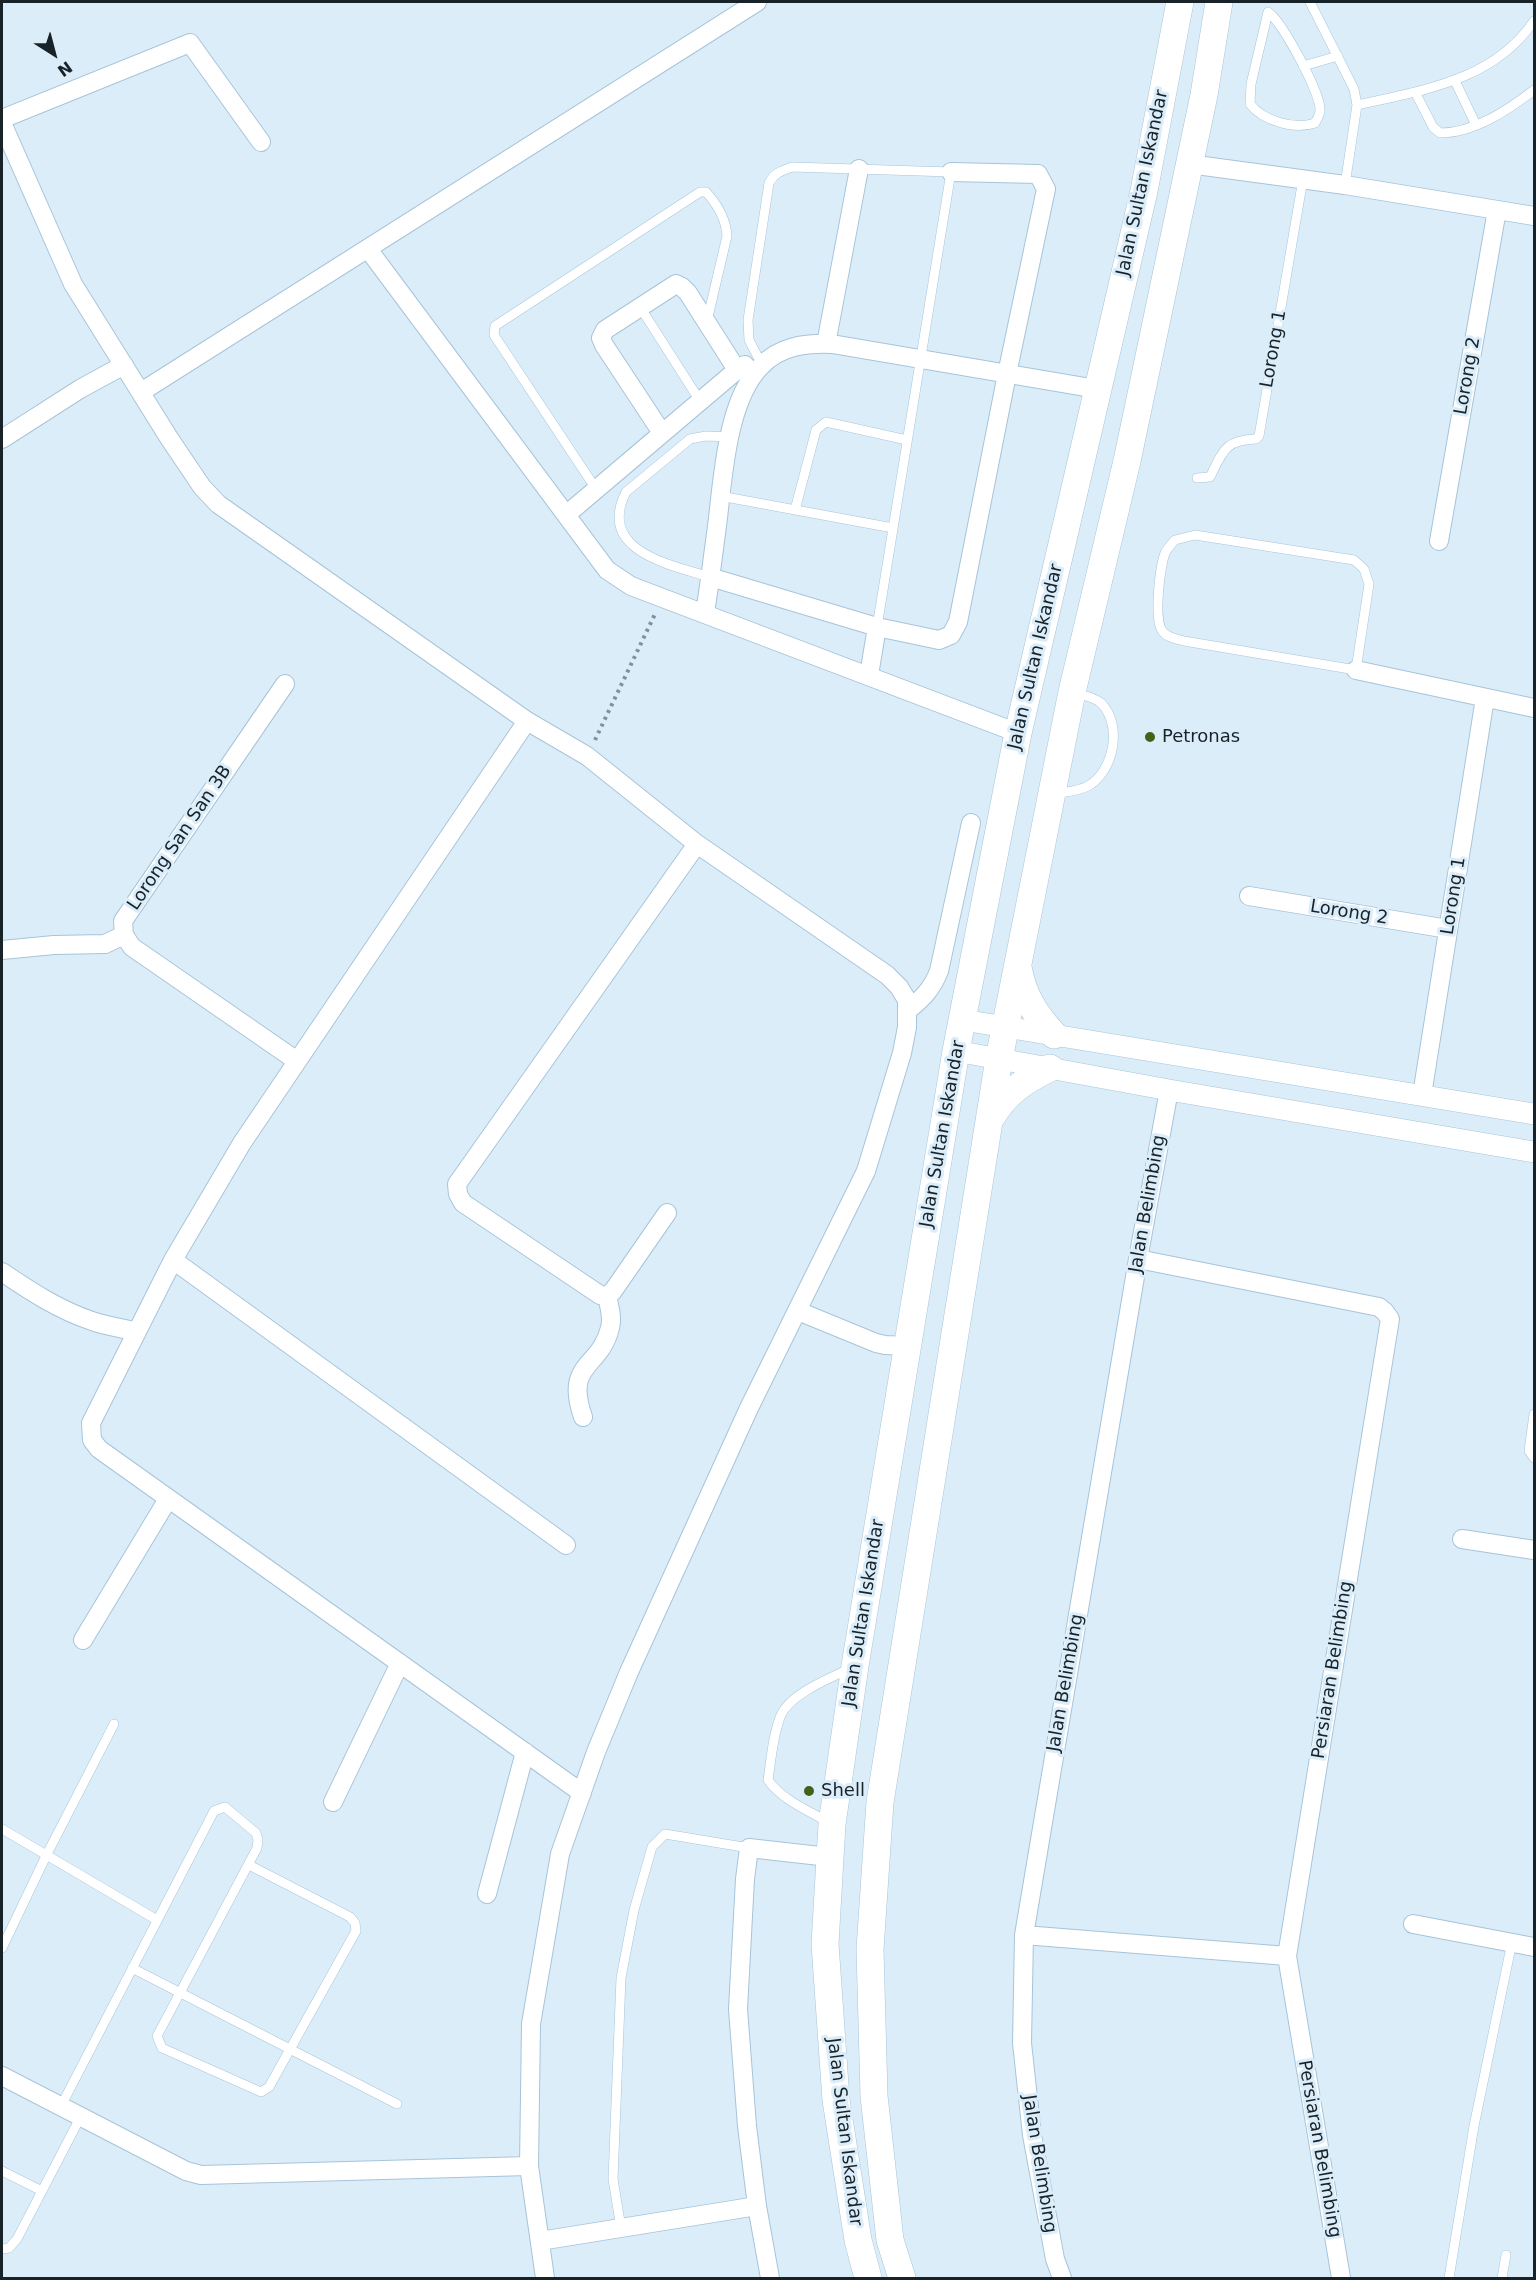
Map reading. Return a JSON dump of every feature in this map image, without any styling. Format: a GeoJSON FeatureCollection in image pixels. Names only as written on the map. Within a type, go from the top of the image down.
{"type":"FeatureCollection","features":[{"type":"Feature","properties":{"kind":"main road","name":"Jalan Sultan Iskandar"},"geometry":{"type":"LineString","coordinates":[[868,2278],[858,2240],[837,2100],[825,1944],[832,1824],[855,1666],[956,1051],[1018,733],[1144,191],[1180,2]]}},
{"type":"Feature","properties":{"kind":"main road","name":"Jalan Sultan Iskandar"},"geometry":{"type":"LineString","coordinates":[[902,2278],[890,2240],[874,2096],[870,1949],[880,1802],[999,1059],[1017,960],[1072,692],[1127,461],[1204,94],[1219,2]]}},
{"type":"Feature","properties":{"kind":"main road"},"geometry":{"type":"LineString","coordinates":[[1017,960],[1028,1001],[1039,1019],[1054,1035]]}},
{"type":"Feature","properties":{"kind":"main road"},"geometry":{"type":"LineString","coordinates":[[989,1122],[999,1104],[1013,1089],[1050,1068]]}},
{"type":"Feature","properties":{"kind":"street"},"geometry":{"type":"LineString","coordinates":[[141,392],[756,2]]}},
{"type":"Feature","properties":{"kind":"street"},"geometry":{"type":"LineString","coordinates":[[261,142],[190,43],[2,121],[73,284],[202,487],[218,504],[527,722],[587,756],[697,844],[887,975],[899,987],[907,1000],[907,1027],[902,1053],[866,1172],[749,1408],[629,1672],[560,1854],[531,2024],[529,2166],[545,2278]]}},
{"type":"Feature","properties":{"kind":"street"},"geometry":{"type":"LineString","coordinates":[[1189,164],[1345,185],[1534,216]]}},
{"type":"Feature","properties":{"kind":"street"},"geometry":{"type":"LineString","coordinates":[[826,344],[859,169]]}},
{"type":"Feature","properties":{"kind":"street"},"geometry":{"type":"LineString","coordinates":[[710,577],[877,627],[939,640],[951,635],[958,622],[1046,189],[1038,174],[951,171]]}},
{"type":"Feature","properties":{"kind":"street","name":"Lorong 2"},"geometry":{"type":"LineString","coordinates":[[1439,541],[1497,210]]}},
{"type":"Feature","properties":{"kind":"street"},"geometry":{"type":"LineString","coordinates":[[368,249],[607,570],[631,586],[1018,733]]}},
{"type":"Feature","properties":{"kind":"street"},"geometry":{"type":"LineString","coordinates":[[662,433],[604,345],[602,338],[606,330],[676,284],[688,293],[737,370]]}},
{"type":"Feature","properties":{"kind":"street"},"geometry":{"type":"LineString","coordinates":[[705,613],[729,436],[748,384],[762,365],[786,349],[801,344],[826,344],[1097,389]]}},
{"type":"Feature","properties":{"kind":"street"},"geometry":{"type":"LineString","coordinates":[[566,515],[737,370],[750,363],[762,365]]}},
{"type":"Feature","properties":{"kind":"street"},"geometry":{"type":"LineString","coordinates":[[2,439],[80,389],[124,365]]}},
{"type":"Feature","properties":{"kind":"street"},"geometry":{"type":"LineString","coordinates":[[869,675],[877,627]]}},
{"type":"Feature","properties":{"kind":"street"},"geometry":{"type":"LineString","coordinates":[[1356,670],[1534,708]]}},
{"type":"Feature","properties":{"kind":"street","name":"Lorong San San 3B"},"geometry":{"type":"LineString","coordinates":[[285,684],[123,921],[124,935],[132,947],[297,1061]]}},
{"type":"Feature","properties":{"kind":"street","name":"Lorong 1"},"geometry":{"type":"LineString","coordinates":[[1422,1095],[1485,698]]}},
{"type":"Feature","properties":{"kind":"street"},"geometry":{"type":"LineString","coordinates":[[527,722],[242,1143],[173,1260],[91,1424],[92,1440],[99,1449],[582,1793]]}},
{"type":"Feature","properties":{"kind":"street"},"geometry":{"type":"LineString","coordinates":[[908,1010],[933,987],[939,971],[971,823]]}},
{"type":"Feature","properties":{"kind":"street"},"geometry":{"type":"LineString","coordinates":[[668,1213],[613,1291],[607,1296],[600,1295],[463,1203],[458,1194],[457,1184],[697,844]]}},
{"type":"Feature","properties":{"kind":"street","name":"Lorong 2"},"geometry":{"type":"LineString","coordinates":[[1249,896],[1448,929]]}},
{"type":"Feature","properties":{"kind":"street"},"geometry":{"type":"LineString","coordinates":[[2,950],[54,945],[105,944],[124,935]]}},
{"type":"Feature","properties":{"kind":"street"},"geometry":{"type":"LineString","coordinates":[[963,1020],[1534,1114]]}},
{"type":"Feature","properties":{"kind":"street"},"geometry":{"type":"LineString","coordinates":[[956,1051],[1534,1152]]}},
{"type":"Feature","properties":{"kind":"street","name":"Jalan Belimbing"},"geometry":{"type":"LineString","coordinates":[[1062,2278],[1055,2259],[1032,2135],[1022,2043],[1024,1935],[1138,1259],[1169,1090]]}},
{"type":"Feature","properties":{"kind":"street","name":"Persiaran Belimbing"},"geometry":{"type":"LineString","coordinates":[[1138,1259],[1379,1307],[1390,1319],[1287,1956],[1341,2278]]}},
{"type":"Feature","properties":{"kind":"street"},"geometry":{"type":"LineString","coordinates":[[173,1260],[566,1545]]}},
{"type":"Feature","properties":{"kind":"street"},"geometry":{"type":"LineString","coordinates":[[2,1272],[27,1289],[70,1312],[92,1321],[137,1332]]}},
{"type":"Feature","properties":{"kind":"street"},"geometry":{"type":"LineString","coordinates":[[583,1417],[576,1391],[578,1380],[606,1339],[611,1326],[607,1296]]}},
{"type":"Feature","properties":{"kind":"street"},"geometry":{"type":"LineString","coordinates":[[798,1311],[876,1343],[907,1346]]}},
{"type":"Feature","properties":{"kind":"street"},"geometry":{"type":"LineString","coordinates":[[83,1640],[168,1498]]}},
{"type":"Feature","properties":{"kind":"street"},"geometry":{"type":"LineString","coordinates":[[1462,1539],[1534,1550]]}},
{"type":"Feature","properties":{"kind":"street"},"geometry":{"type":"LineString","coordinates":[[333,1802],[400,1664]]}},
{"type":"Feature","properties":{"kind":"street"},"geometry":{"type":"LineString","coordinates":[[487,1894],[525,1752]]}},
{"type":"Feature","properties":{"kind":"street"},"geometry":{"type":"LineString","coordinates":[[770,2278],[757,2206],[747,2126],[738,2009],[745,1879],[749,1848],[829,1857]]}},
{"type":"Feature","properties":{"kind":"street"},"geometry":{"type":"LineString","coordinates":[[1413,1924],[1534,1947]]}},
{"type":"Feature","properties":{"kind":"street"},"geometry":{"type":"LineString","coordinates":[[1024,1935],[1287,1956]]}},
{"type":"Feature","properties":{"kind":"street"},"geometry":{"type":"LineString","coordinates":[[2,2076],[186,2171],[201,2175],[529,2166]]}},
{"type":"Feature","properties":{"kind":"street"},"geometry":{"type":"LineString","coordinates":[[540,2241],[757,2206]]}},
{"type":"Feature","properties":{"kind":"lane"},"geometry":{"type":"LineString","coordinates":[[1266,2],[1268,12],[1251,84],[1250,104],[1256,112],[1275,120],[1303,127],[1315,123],[1320,112],[1318,97],[1283,30],[1268,12]]}},
{"type":"Feature","properties":{"kind":"lane"},"geometry":{"type":"LineString","coordinates":[[1310,2],[1354,89],[1357,105],[1345,185]]}},
{"type":"Feature","properties":{"kind":"lane"},"geometry":{"type":"LineString","coordinates":[[1357,105],[1455,81],[1503,53],[1527,32],[1534,21]]}},
{"type":"Feature","properties":{"kind":"lane"},"geometry":{"type":"LineString","coordinates":[[1303,66],[1338,56]]}},
{"type":"Feature","properties":{"kind":"lane"},"geometry":{"type":"LineString","coordinates":[[1455,81],[1476,125]]}},
{"type":"Feature","properties":{"kind":"lane"},"geometry":{"type":"LineString","coordinates":[[1414,92],[1433,127],[1440,133],[1455,133],[1476,125],[1517,103],[1534,90]]}},
{"type":"Feature","properties":{"kind":"lane"},"geometry":{"type":"LineString","coordinates":[[762,365],[749,340],[748,320],[772,177],[792,167],[951,171],[877,627]]}},
{"type":"Feature","properties":{"kind":"lane","name":"Lorong 1"},"geometry":{"type":"LineString","coordinates":[[1197,478],[1210,477],[1224,449],[1229,444],[1245,439],[1256,439],[1259,436],[1303,179]]}},
{"type":"Feature","properties":{"kind":"lane"},"geometry":{"type":"LineString","coordinates":[[596,489],[494,334],[495,326],[700,192],[706,192],[725,220],[727,227],[727,236],[706,322]]}},
{"type":"Feature","properties":{"kind":"lane"},"geometry":{"type":"LineString","coordinates":[[640,307],[700,401]]}},
{"type":"Feature","properties":{"kind":"lane"},"geometry":{"type":"LineString","coordinates":[[795,510],[816,430],[820,425],[826,422],[907,440]]}},
{"type":"Feature","properties":{"kind":"lane"},"geometry":{"type":"LineString","coordinates":[[710,577],[649,558],[636,549],[625,536],[619,522],[626,492],[690,440],[706,436],[729,436]]}},
{"type":"Feature","properties":{"kind":"lane"},"geometry":{"type":"LineString","coordinates":[[720,496],[893,528]]}},
{"type":"Feature","properties":{"kind":"lane"},"geometry":{"type":"LineString","coordinates":[[1195,535],[1354,560],[1364,569],[1368,584],[1356,670],[1171,638],[1163,633],[1156,612],[1166,553],[1175,540],[1195,535]]}},
{"type":"Feature","properties":{"kind":"lane"},"geometry":{"type":"LineString","coordinates":[[1051,795],[1086,787],[1099,776],[1112,750],[1114,730],[1109,715],[1099,701],[1072,692]]}},
{"type":"Feature","properties":{"kind":"lane"},"geometry":{"type":"LineString","coordinates":[[1534,1414],[1529,1450],[1534,1458]]}},
{"type":"Feature","properties":{"kind":"lane"},"geometry":{"type":"LineString","coordinates":[[832,1824],[786,1798],[774,1789],[768,1780],[781,1715],[789,1704],[801,1694],[855,1666]]}},
{"type":"Feature","properties":{"kind":"lane"},"geometry":{"type":"LineString","coordinates":[[2,1948],[46,1856],[114,1725]]}},
{"type":"Feature","properties":{"kind":"lane"},"geometry":{"type":"LineString","coordinates":[[61,2106],[217,1809],[225,1807],[256,1833],[258,1840],[256,1848],[157,2036],[162,2048],[261,2092],[269,2087],[356,1931],[355,1923],[350,1917],[249,1865]]}},
{"type":"Feature","properties":{"kind":"lane"},"geometry":{"type":"LineString","coordinates":[[2,1829],[158,1920]]}},
{"type":"Feature","properties":{"kind":"lane"},"geometry":{"type":"LineString","coordinates":[[621,2228],[613,2180],[621,1978],[634,1910],[652,1846],[665,1834],[749,1848]]}},
{"type":"Feature","properties":{"kind":"lane"},"geometry":{"type":"LineString","coordinates":[[1449,2278],[1474,2126],[1512,1942]]}},
{"type":"Feature","properties":{"kind":"lane"},"geometry":{"type":"LineString","coordinates":[[132,1968],[397,2104]]}},
{"type":"Feature","properties":{"kind":"lane"},"geometry":{"type":"LineString","coordinates":[[2,2248],[9,2248],[17,2239],[80,2118]]}},
{"type":"Feature","properties":{"kind":"lane"},"geometry":{"type":"LineString","coordinates":[[2,2171],[42,2191]]}},
{"type":"Feature","properties":{"kind":"lane"},"geometry":{"type":"LineString","coordinates":[[1502,2278],[1506,2255]]}},
{"type":"Feature","properties":{"kind":"path"},"geometry":{"type":"LineString","coordinates":[[587,756],[664,598]]}},
{"type":"Feature","properties":{"kind":"place","name":"Petronas"},"geometry":{"type":"Point","coordinates":[1150,737]}},
{"type":"Feature","properties":{"kind":"place","name":"Shell"},"geometry":{"type":"Point","coordinates":[809,1791]}}]}
